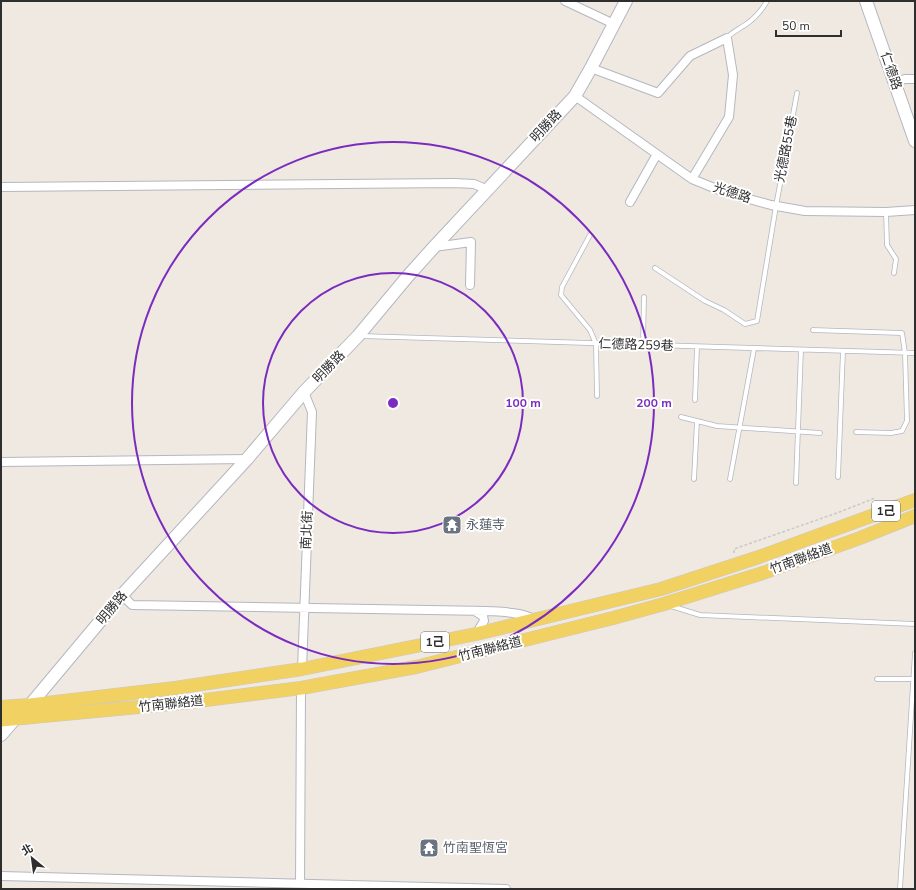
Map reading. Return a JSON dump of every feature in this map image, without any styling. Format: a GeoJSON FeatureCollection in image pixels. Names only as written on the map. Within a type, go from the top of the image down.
{"type":"FeatureCollection","features":[{"type":"Feature","properties":{"kind":"main road","name":"竹南聯絡道"},"geometry":{"type":"LineString","coordinates":[[1,707],[175,688],[302,669],[476,634],[662,589],[734,565],[915,500]]}},
{"type":"Feature","properties":{"kind":"main road","name":"竹南聯絡道"},"geometry":{"type":"LineString","coordinates":[[7,720],[181,703],[301,688],[416,667],[664,604],[763,573],[860,538],[915,516]]}},
{"type":"Feature","properties":{"kind":"street"},"geometry":{"type":"LineString","coordinates":[[565,1],[614,24]]}},
{"type":"Feature","properties":{"kind":"street","name":"明勝路"},"geometry":{"type":"LineString","coordinates":[[1,735],[7,720],[30,705],[122,595],[248,459],[304,392],[358,336],[434,247],[575,96],[592,68],[626,1]]}},
{"type":"Feature","properties":{"kind":"street","name":"仁德路"},"geometry":{"type":"LineString","coordinates":[[866,1],[915,141]]}},
{"type":"Feature","properties":{"kind":"street"},"geometry":{"type":"LineString","coordinates":[[592,68],[658,93],[690,56],[727,38],[734,75],[729,117],[692,179]]}},
{"type":"Feature","properties":{"kind":"street"},"geometry":{"type":"LineString","coordinates":[[894,82],[905,79],[915,79]]}},
{"type":"Feature","properties":{"kind":"street","name":"光德路"},"geometry":{"type":"LineString","coordinates":[[575,96],[692,179],[724,192],[776,206],[804,211],[886,212],[915,210]]}},
{"type":"Feature","properties":{"kind":"street"},"geometry":{"type":"LineString","coordinates":[[630,202],[657,154]]}},
{"type":"Feature","properties":{"kind":"street"},"geometry":{"type":"LineString","coordinates":[[1,187],[454,183],[474,184],[486,190]]}},
{"type":"Feature","properties":{"kind":"street"},"geometry":{"type":"LineString","coordinates":[[434,247],[471,242],[470,285]]}},
{"type":"Feature","properties":{"kind":"street","name":"南北街"},"geometry":{"type":"LineString","coordinates":[[302,669],[312,412],[304,392]]}},
{"type":"Feature","properties":{"kind":"street"},"geometry":{"type":"LineString","coordinates":[[1,462],[248,459]]}},
{"type":"Feature","properties":{"kind":"street"},"geometry":{"type":"LineString","coordinates":[[122,595],[132,605],[474,611],[512,613],[529,616],[535,619]]}},
{"type":"Feature","properties":{"kind":"street"},"geometry":{"type":"LineString","coordinates":[[474,611],[483,616],[484,621],[476,634]]}},
{"type":"Feature","properties":{"kind":"street"},"geometry":{"type":"LineString","coordinates":[[300,886],[301,688]]}},
{"type":"Feature","properties":{"kind":"street"},"geometry":{"type":"LineString","coordinates":[[1,876],[300,886],[506,889]]}},
{"type":"Feature","properties":{"kind":"lane"},"geometry":{"type":"LineString","coordinates":[[727,38],[732,32],[746,24],[762,10],[767,1]]}},
{"type":"Feature","properties":{"kind":"lane","name":"光德路55巷"},"geometry":{"type":"LineString","coordinates":[[655,268],[705,301],[724,310],[744,324],[757,321],[797,93]]}},
{"type":"Feature","properties":{"kind":"lane"},"geometry":{"type":"LineString","coordinates":[[886,212],[887,245],[896,259],[894,273]]}},
{"type":"Feature","properties":{"kind":"lane"},"geometry":{"type":"LineString","coordinates":[[590,235],[562,287],[561,295],[590,330],[596,344],[597,396]]}},
{"type":"Feature","properties":{"kind":"lane"},"geometry":{"type":"LineString","coordinates":[[643,345],[644,297]]}},
{"type":"Feature","properties":{"kind":"lane"},"geometry":{"type":"LineString","coordinates":[[813,330],[902,333],[905,353],[906,421],[902,431],[891,434],[856,432]]}},
{"type":"Feature","properties":{"kind":"lane","name":"仁德路259巷"},"geometry":{"type":"LineString","coordinates":[[358,336],[915,353]]}},
{"type":"Feature","properties":{"kind":"lane"},"geometry":{"type":"LineString","coordinates":[[695,400],[697,347]]}},
{"type":"Feature","properties":{"kind":"lane"},"geometry":{"type":"LineString","coordinates":[[730,479],[738,427],[754,349]]}},
{"type":"Feature","properties":{"kind":"lane"},"geometry":{"type":"LineString","coordinates":[[796,483],[801,350]]}},
{"type":"Feature","properties":{"kind":"lane"},"geometry":{"type":"LineString","coordinates":[[838,477],[843,351]]}},
{"type":"Feature","properties":{"kind":"lane"},"geometry":{"type":"LineString","coordinates":[[681,417],[717,426],[820,433]]}},
{"type":"Feature","properties":{"kind":"lane"},"geometry":{"type":"LineString","coordinates":[[694,479],[697,421]]}},
{"type":"Feature","properties":{"kind":"lane"},"geometry":{"type":"LineString","coordinates":[[662,589],[664,604],[700,615],[915,624]]}},
{"type":"Feature","properties":{"kind":"lane"},"geometry":{"type":"LineString","coordinates":[[900,889],[915,679],[915,654]]}},
{"type":"Feature","properties":{"kind":"lane"},"geometry":{"type":"LineString","coordinates":[[876,679],[915,679]]}},
{"type":"Feature","properties":{"kind":"path"},"geometry":{"type":"LineString","coordinates":[[734,565],[734,549],[875,498]]}},
{"type":"Feature","properties":{"kind":"place","name":"永蓮寺"},"geometry":{"type":"Point","coordinates":[452,525]}},
{"type":"Feature","properties":{"kind":"place","name":"竹南聖恆宮"},"geometry":{"type":"Point","coordinates":[429,848]}}]}
